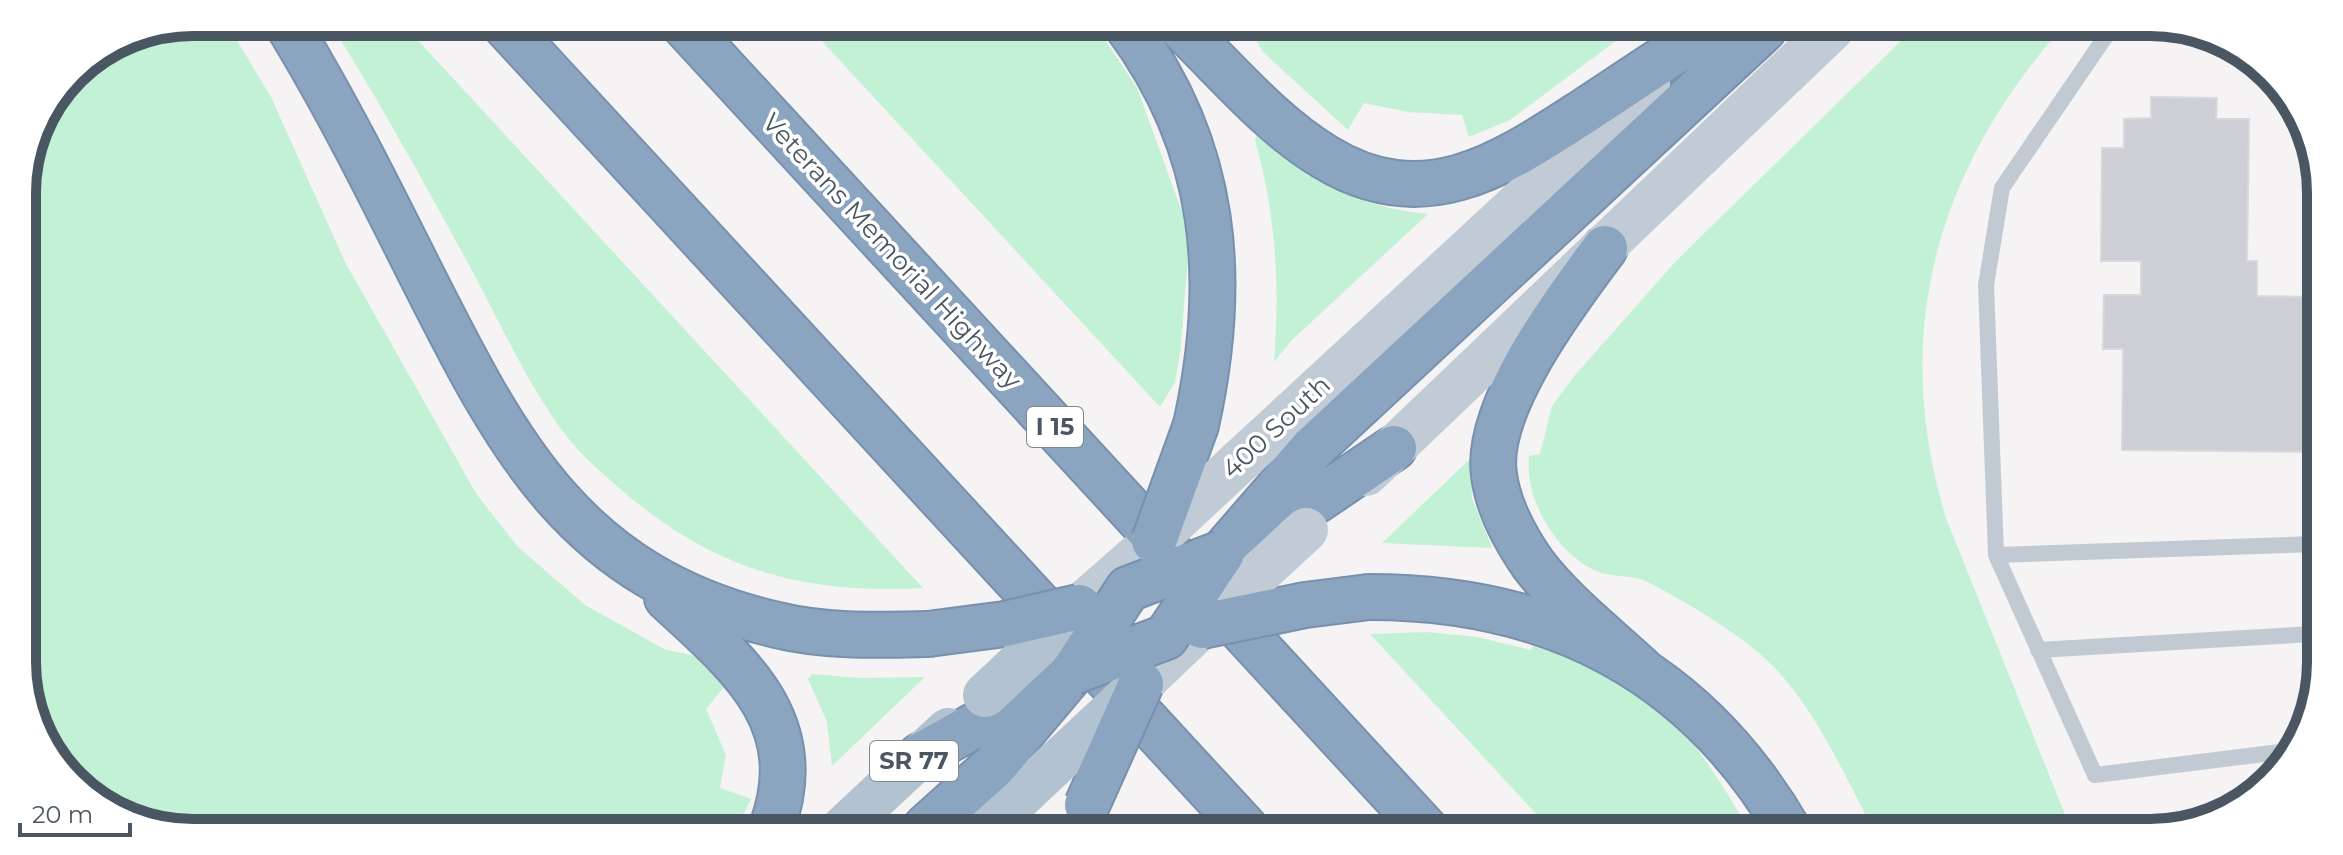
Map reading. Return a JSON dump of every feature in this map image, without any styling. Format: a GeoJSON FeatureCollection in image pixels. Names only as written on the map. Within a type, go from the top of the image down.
{"type":"FeatureCollection","features":[{"type":"Feature","properties":{"kind":"highway"},"geometry":{"type":"LineString","coordinates":[[295,36],[336,104],[501,427],[543,485],[591,533],[674,589],[752,619],[822,632],[928,634],[1005,624],[1079,607],[1222,553],[1290,513],[1313,448],[1756,36]]}},
{"type":"Feature","properties":{"kind":"highway"},"geometry":{"type":"LineString","coordinates":[[515,36],[1237,819]]}},
{"type":"Feature","properties":{"kind":"highway","name":"Veterans Memorial Highway"},"geometry":{"type":"LineString","coordinates":[[694,36],[1416,819]]}},
{"type":"Feature","properties":{"kind":"highway"},"geometry":{"type":"LineString","coordinates":[[1073,672],[1128,589],[1154,541],[1196,425],[1211,356],[1214,317],[1206,208],[1199,175],[1177,110],[1156,69],[1134,36]]}},
{"type":"Feature","properties":{"kind":"highway"},"geometry":{"type":"LineString","coordinates":[[1191,36],[1315,151],[1353,171],[1411,183],[1461,178],[1508,160],[1698,36]]}},
{"type":"Feature","properties":{"kind":"highway"},"geometry":{"type":"LineString","coordinates":[[1605,248],[1570,294],[1512,394],[1497,431],[1494,475],[1508,521],[1535,566],[1647,675],[1723,741],[1755,779],[1781,819]]}},
{"type":"Feature","properties":{"kind":"highway"},"geometry":{"type":"LineString","coordinates":[[618,553],[728,654],[760,692],[779,737],[783,762],[783,787],[774,819]]}},
{"type":"Feature","properties":{"kind":"highway"},"geometry":{"type":"LineString","coordinates":[[1184,632],[1222,553]]}},
{"type":"Feature","properties":{"kind":"highway"},"geometry":{"type":"LineString","coordinates":[[931,819],[1002,714],[1073,672],[1184,632],[1305,605],[1369,597],[1445,600],[1514,612],[1582,637],[1647,675]]}},
{"type":"Feature","properties":{"kind":"highway"},"geometry":{"type":"LineString","coordinates":[[1084,816],[1141,684]]}},
{"type":"Feature","properties":{"kind":"main road","name":"400 South"},"geometry":{"type":"LineString","coordinates":[[853,819],[920,756],[1002,714],[1079,607],[1700,36]]}},
{"type":"Feature","properties":{"kind":"main road"},"geometry":{"type":"LineString","coordinates":[[997,819],[1141,684],[1290,513],[1394,448],[1825,36]]}},
{"type":"Feature","properties":{"kind":"lane"},"geometry":{"type":"LineString","coordinates":[[2106,36],[2002,188],[1986,285],[1996,555],[2095,775],[2279,752]]}},
{"type":"Feature","properties":{"kind":"lane"},"geometry":{"type":"LineString","coordinates":[[1996,555],[2307,544]]}},
{"type":"Feature","properties":{"kind":"lane"},"geometry":{"type":"LineString","coordinates":[[2038,650],[2307,634]]}},
{"type":"Feature","properties":{"kind":"green space"},"geometry":{"type":"Polygon","coordinates":[[[234,36],[271,97],[345,262],[477,495],[518,547],[585,605],[664,649],[709,659],[733,676],[706,709],[726,755],[720,788],[751,799],[741,819],[182,819],[142,811],[123,803],[89,780],[75,766],[52,732],[37,683],[36,182],[41,152],[57,114],[89,75],[123,52],[152,41],[172,37],[234,36]]]}},
{"type":"Feature","properties":{"kind":"green space"},"geometry":{"type":"Polygon","coordinates":[[[338,36],[414,36],[923,588],[839,587],[764,572],[728,559],[659,520],[591,463],[568,438],[537,392],[338,36]]]}},
{"type":"Feature","properties":{"kind":"green space"},"geometry":{"type":"Polygon","coordinates":[[[817,36],[1103,36],[1137,88],[1190,234],[1180,354],[1175,382],[1160,407],[817,36]]]}},
{"type":"Feature","properties":{"kind":"green space"},"geometry":{"type":"Polygon","coordinates":[[[1253,36],[1622,36],[1510,120],[1469,137],[1462,115],[1408,112],[1364,103],[1348,130],[1263,52],[1253,36]]]}},
{"type":"Feature","properties":{"kind":"green space"},"geometry":{"type":"Polygon","coordinates":[[[1906,36],[2055,36],[2017,84],[1982,140],[1955,198],[1936,258],[1925,320],[1923,384],[1930,450],[1946,518],[2067,819],[1868,819],[1818,726],[1791,687],[1764,657],[1699,611],[1644,580],[1602,573],[1581,563],[1556,538],[1537,506],[1529,472],[1529,456],[1540,454],[1552,406],[1576,374],[1677,260],[1906,36]]]}},
{"type":"Feature","properties":{"kind":"green space"},"geometry":{"type":"Polygon","coordinates":[[[1257,134],[1264,135],[1301,167],[1338,190],[1380,205],[1428,214],[1292,340],[1274,362],[1277,306],[1275,250],[1268,195],[1255,140],[1257,134]]]}},
{"type":"Feature","properties":{"kind":"green space"},"geometry":{"type":"Polygon","coordinates":[[[1470,459],[1472,498],[1492,548],[1382,543],[1470,459]]]}},
{"type":"Feature","properties":{"kind":"green space"},"geometry":{"type":"Polygon","coordinates":[[[1427,632],[1477,637],[1531,650],[1536,640],[1578,659],[1638,693],[1673,722],[1713,772],[1742,819],[1541,819],[1370,634],[1427,632]]]}},
{"type":"Feature","properties":{"kind":"green space"},"geometry":{"type":"Polygon","coordinates":[[[812,674],[860,678],[925,677],[832,766],[827,722],[808,679],[812,674]]]}},
{"type":"Feature","properties":{"kind":"building"},"geometry":{"type":"Polygon","coordinates":[[[2151,97],[2217,98],[2216,119],[2249,119],[2247,261],[2257,261],[2257,296],[2307,297],[2307,452],[2122,450],[2123,349],[2103,349],[2104,295],[2141,295],[2141,261],[2101,261],[2102,148],[2124,148],[2124,119],[2151,118],[2151,97]]]}}]}
